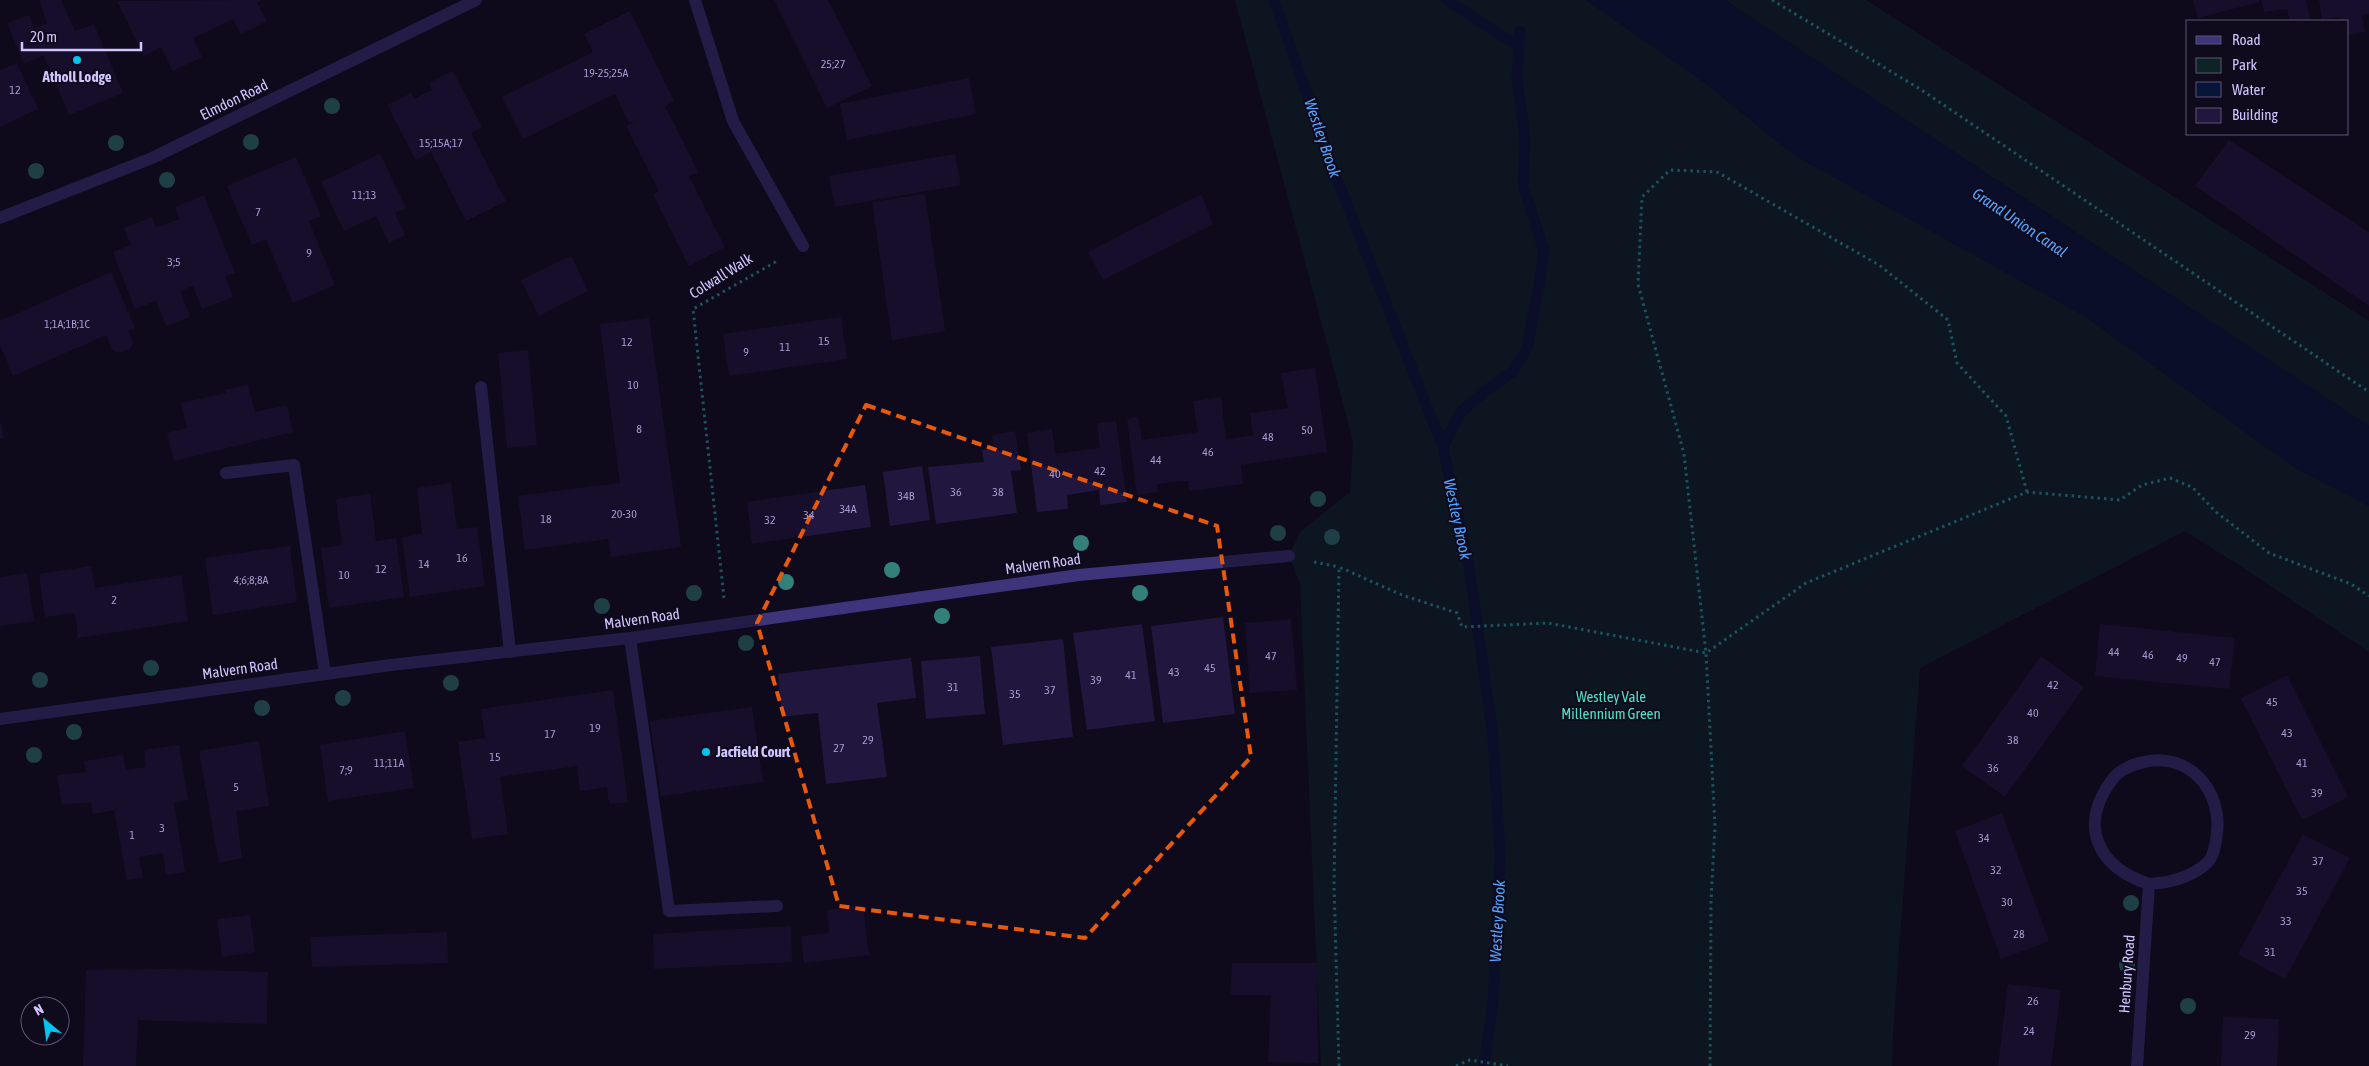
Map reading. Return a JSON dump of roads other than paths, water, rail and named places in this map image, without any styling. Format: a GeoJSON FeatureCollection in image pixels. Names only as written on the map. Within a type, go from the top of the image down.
{"type":"FeatureCollection","features":[{"type":"Feature","properties":{"kind":"street","name":"Elmdon Road"},"geometry":{"type":"LineString","coordinates":[[0,218],[152,158],[476,0]]}},
{"type":"Feature","properties":{"kind":"street"},"geometry":{"type":"LineString","coordinates":[[695,0],[732,121],[803,246]]}},
{"type":"Feature","properties":{"kind":"street"},"geometry":{"type":"LineString","coordinates":[[481,387],[510,652]]}},
{"type":"Feature","properties":{"kind":"street"},"geometry":{"type":"LineString","coordinates":[[226,473],[294,464],[325,674]]}},
{"type":"Feature","properties":{"kind":"street","name":"Malvern Road"},"geometry":{"type":"LineString","coordinates":[[0,719],[325,674],[630,638],[1079,575],[1289,556]]}},
{"type":"Feature","properties":{"kind":"street"},"geometry":{"type":"LineString","coordinates":[[630,638],[670,911],[778,906]]}},
{"type":"Feature","properties":{"kind":"street"},"geometry":{"type":"LineString","coordinates":[[2153,760],[2173,763],[2192,772],[2208,787],[2216,801],[2219,819],[2216,842],[2209,861],[2190,874],[2165,883],[2149,884],[2132,878],[2116,868],[2103,854],[2095,837],[2095,815],[2101,794],[2114,776],[2133,764],[2153,760]]}},
{"type":"Feature","properties":{"kind":"street","name":"Henbury Road"},"geometry":{"type":"LineString","coordinates":[[2137,1066],[2149,884]]}},
{"type":"Feature","properties":{"kind":"water","name":"Grand Union Canal"},"geometry":{"type":"Polygon","coordinates":[[[1586,0],[1725,0],[2369,426],[2369,506],[2295,468],[2086,317],[1794,155],[1705,83],[1586,0]]]}},
{"type":"Feature","properties":{"kind":"waterway","name":"Westley Brook"},"geometry":{"type":"LineString","coordinates":[[1274,0],[1335,174],[1443,447],[1469,567],[1493,736],[1500,856],[1493,1002],[1484,1066]]}},
{"type":"Feature","properties":{"kind":"waterway"},"geometry":{"type":"LineString","coordinates":[[1447,0],[1519,47]]}},
{"type":"Feature","properties":{"kind":"waterway"},"geometry":{"type":"LineString","coordinates":[[1443,447],[1460,413],[1485,391],[1513,371],[1527,348],[1539,285],[1544,251],[1523,185],[1525,139],[1517,78],[1520,31]]}},
{"type":"Feature","properties":{"kind":"place","name":"Atholl Lodge"},"geometry":{"type":"Point","coordinates":[77,60]}},
{"type":"Feature","properties":{"kind":"place","name":"Jacfield Court"},"geometry":{"type":"Point","coordinates":[706,752]}},
{"type":"Feature","properties":{"kind":"park label","name":"Westley Vale Millennium Green"},"geometry":{"type":"Point","coordinates":[1611,706]}}]}
